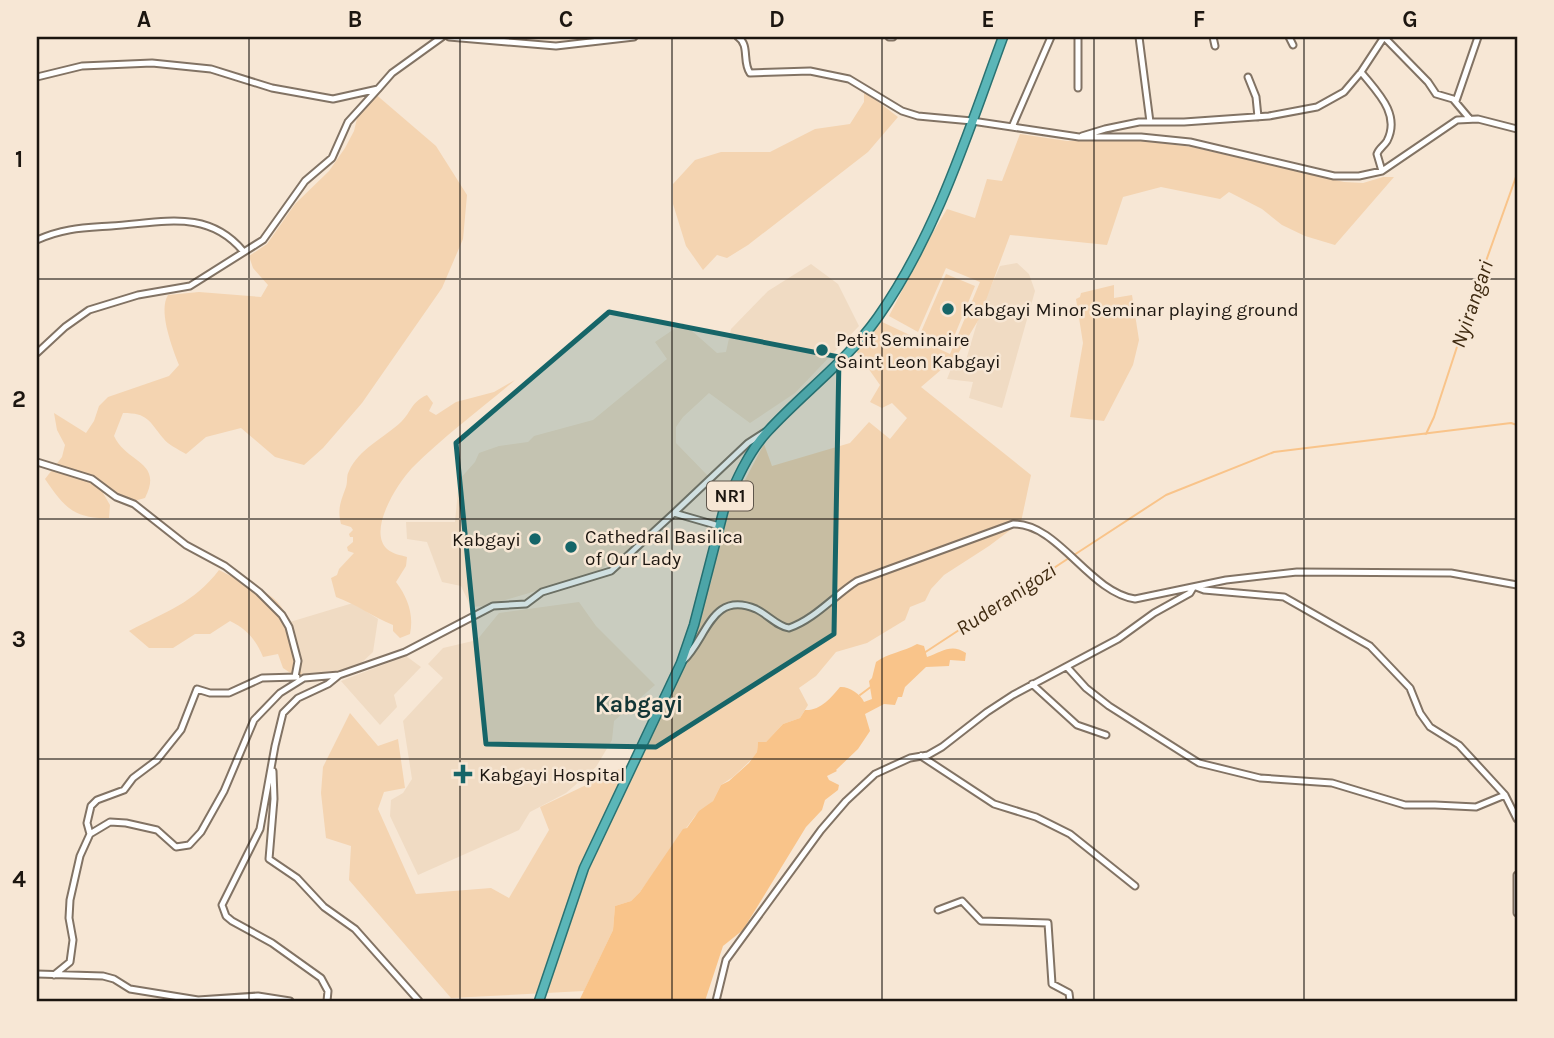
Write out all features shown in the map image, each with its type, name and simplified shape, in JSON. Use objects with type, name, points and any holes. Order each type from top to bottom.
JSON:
[{"type":"highway","name":"NR1","points":[[539,1001],[588,857],[681,663],[731,491],[754,449],[767,432],[837,365],[878,317],[916,255],[972,121],[1003,37]]},
{"type":"street","points":[[37,353],[65,327],[89,310],[138,295],[190,286],[264,240],[305,181],[332,158],[348,122],[392,73],[442,37]]},
{"type":"street","points":[[449,37],[556,46],[634,37]]},
{"type":"street","points":[[564,37],[568,45]]},
{"type":"street","points":[[738,37],[745,45],[745,63],[750,73],[791,70],[836,76],[857,83],[902,111],[918,116],[1079,137],[1141,137],[1190,142],[1334,176],[1359,176],[1382,171],[1451,123],[1469,118],[1517,128]]},
{"type":"street","points":[[1012,127],[1051,37]]},
{"type":"street","points":[[1078,37],[1078,88]]},
{"type":"street","points":[[1139,37],[1150,122]]},
{"type":"street","points":[[1213,37],[1214,46]]},
{"type":"street","points":[[1289,37],[1293,45]]},
{"type":"street","points":[[1079,137],[1120,125],[1285,115],[1324,104],[1344,92],[1384,37],[1428,82],[1436,94],[1451,97],[1469,118]]},
{"type":"street","points":[[1456,101],[1478,37]]},
{"type":"street","points":[[37,77],[82,66],[152,62],[211,69],[261,86],[320,98],[333,99],[377,89]]},
{"type":"street","points":[[1361,72],[1382,97],[1391,118],[1386,142],[1377,154],[1382,171]]},
{"type":"street","points":[[1248,77],[1256,97],[1258,117]]},
{"type":"street","points":[[37,240],[74,228],[169,220],[211,226],[233,240],[243,251]]},
{"type":"street","points":[[90,834],[87,822],[92,806],[97,800],[124,790],[133,778],[157,760],[184,723],[197,689],[210,693],[229,693],[262,678],[340,675],[405,652],[493,606],[526,604],[542,592],[611,571],[748,443],[767,432]]},
{"type":"street","points":[[37,462],[92,479],[116,497],[134,504],[186,545],[225,566],[259,592],[282,615],[289,627],[298,661],[295,677]]},
{"type":"street","points":[[674,513],[719,526]]},
{"type":"street","points":[[681,663],[710,622],[731,605],[752,608],[789,628],[816,612],[836,594],[857,581],[1013,524],[1043,533],[1108,587],[1129,598],[1239,578],[1297,572],[1451,573],[1517,584]]},
{"type":"street","points":[[716,1001],[726,960],[821,830],[846,801],[875,774],[942,747],[987,712],[1191,593],[1194,587]]},
{"type":"street","points":[[1194,587],[1284,597],[1370,646],[1410,688],[1420,713],[1430,727],[1459,745],[1505,795],[1517,818]]},
{"type":"street","points":[[1067,667],[1086,688],[1103,701],[1199,763],[1260,778],[1332,783],[1405,805],[1476,807],[1505,795]]},
{"type":"street","points":[[327,1001],[328,991],[321,978],[272,943],[232,921],[223,911],[223,899],[236,880],[260,829],[283,713],[298,698],[328,684],[340,675]]},
{"type":"street","points":[[54,975],[70,962],[73,940],[69,918],[70,900],[80,856],[90,834],[110,822],[126,823],[157,830],[176,847],[190,845],[201,832],[224,791],[254,720],[275,698],[304,678]]},
{"type":"street","points":[[1032,684],[1077,724],[1106,735]]},
{"type":"street","points":[[921,756],[994,804],[1028,814],[1070,834],[1135,886]]},
{"type":"street","points":[[272,765],[274,799],[269,859],[297,878],[324,907],[355,929],[419,1001]]},
{"type":"street","points":[[1517,874],[1517,913]]},
{"type":"street","points":[[938,910],[962,901],[981,921],[1048,923],[1052,984],[1069,993],[1070,1001]]},
{"type":"street","points":[[37,974],[103,976],[131,989],[198,1000],[249,996],[290,1001]]},
{"type":"highlighted area","points":[[609,312],[839,357],[834,634],[656,747],[486,744],[456,443]]},
{"type":"shaded area","points":[[864,91],[898,117],[868,152],[748,245],[727,258],[717,255],[703,270],[686,246],[673,204],[673,184],[695,160],[721,152],[770,152],[815,129],[850,124],[864,102]]},
{"type":"shaded area","points":[[373,92],[436,146],[467,195],[463,239],[442,288],[362,403],[323,448],[304,465],[275,457],[241,428],[206,437],[186,454],[168,443],[143,416],[123,413],[114,436],[127,452],[147,469],[150,486],[145,498],[134,501],[105,488],[103,493],[110,505],[109,518],[87,516],[64,504],[45,479],[62,457],[65,445],[57,430],[54,413],[86,433],[99,406],[108,397],[169,376],[179,365],[165,319],[165,302],[168,295],[199,292],[261,297],[268,285],[253,268],[249,256],[267,244],[295,204],[329,171],[354,131],[359,110]]},
{"type":"shaded area","points":[[1020,134],[1067,141],[1145,141],[1192,147],[1344,182],[1363,183],[1394,177],[1335,245],[1305,236],[1282,225],[1262,209],[1229,192],[1220,199],[1161,187],[1123,197],[1107,245],[1010,235],[979,319],[956,357],[921,387],[1031,475],[1021,522],[944,575],[931,589],[925,601],[910,607],[905,620],[867,643],[836,652],[816,676],[799,688],[808,705],[800,718],[783,724],[766,742],[758,742],[753,758],[721,785],[713,801],[695,816],[640,892],[631,901],[615,906],[613,930],[584,991],[451,998],[349,880],[351,846],[326,838],[321,793],[323,767],[350,713],[378,746],[398,739],[405,788],[384,792],[378,809],[416,894],[491,888],[509,898],[549,830],[540,807],[626,766],[683,666],[712,579],[716,535],[764,444],[772,466],[850,443],[869,422],[890,439],[907,418],[892,403],[882,408],[870,402],[880,385],[856,351],[880,321],[950,354],[980,282],[946,268],[918,332],[889,316],[947,209],[975,218],[987,179],[1002,181]]},
{"type":"shaded area","points":[[1017,263],[1029,274],[1035,291],[1002,408],[969,398],[973,382],[947,379],[954,361],[966,360],[982,306],[1000,266]]},
{"type":"shaded area","points":[[811,264],[838,284],[859,326],[795,393],[750,423],[709,393],[683,417],[676,427],[676,443],[709,477],[619,558],[593,574],[485,606],[471,607],[461,586],[442,582],[427,542],[407,539],[406,522],[455,522],[459,480],[475,462],[479,453],[499,446],[528,442],[534,436],[593,420],[667,359],[655,342],[683,323],[717,353],[726,352],[731,329],[768,291]]},
{"type":"shaded area","name":"Kabgayi Minor Seminar playing ground","points":[[946,274],[975,286],[951,344],[921,332]]},
{"type":"shaded area","points":[[1114,285],[1114,298],[1132,295],[1139,340],[1133,365],[1104,421],[1070,417],[1083,343],[1076,299],[1081,293]]},
{"type":"shaded area","points":[[515,380],[412,468],[399,484],[387,507],[380,530],[382,541],[389,551],[407,557],[406,566],[396,582],[409,607],[411,627],[410,634],[400,638],[393,631],[393,625],[336,597],[331,578],[337,575],[354,553],[348,551],[347,547],[353,542],[353,537],[349,534],[353,530],[341,524],[339,514],[348,473],[359,456],[401,422],[415,404],[427,395],[433,403],[429,411],[436,415],[456,402],[494,392]]},
{"type":"shaded area","points":[[219,570],[274,598],[287,617],[295,639],[302,674],[295,676],[283,668],[278,654],[263,657],[250,636],[230,621],[210,634],[195,634],[173,648],[149,648],[129,631],[189,599]]},
{"type":"shaded area","points":[[579,602],[596,626],[655,685],[614,721],[612,740],[596,767],[566,793],[530,812],[519,830],[418,875],[390,816],[391,800],[403,793],[412,779],[403,721],[443,678],[428,664],[443,648],[477,640],[499,613]]},
{"type":"shaded area","points":[[353,603],[378,619],[373,652],[355,669],[302,674],[290,622]]},
{"type":"shaded area","points":[[917,644],[924,646],[927,657],[946,649],[961,650],[966,653],[965,661],[950,660],[949,666],[926,667],[905,687],[902,697],[898,697],[895,705],[884,704],[865,714],[870,731],[858,749],[837,771],[827,776],[839,785],[838,790],[825,800],[822,810],[806,827],[743,930],[723,946],[705,1001],[579,1001],[613,930],[615,906],[631,901],[640,892],[683,829],[687,828],[699,811],[713,801],[721,785],[749,763],[757,752],[758,742],[766,742],[783,724],[800,718],[805,710],[820,706],[840,687],[854,691],[864,702],[872,699],[869,681],[876,662]]},
{"type":"shaded area","points":[[406,656],[421,667],[394,695],[397,707],[380,725],[341,681]]},
{"type":"waterway","name":"Nyirangari","points":[[1426,434],[1517,174]]},
{"type":"waterway","name":"Ruderanigozi","points":[[1074,555],[1166,495],[1274,452],[1511,423],[1517,425]]},
{"type":"waterway","name":"Ruderanigozi","points":[[924,653],[1069,558]]},
{"type":"waterway","name":"Ruderanigozi","points":[[860,695],[872,686]]},
{"type":"place","name":"Kabgayi Minor Seminar playing ground","points":[[948,309]]},
{"type":"place","name":"Petit Seminaire Saint Leon Kabgayi","points":[[822,350]]},
{"type":"place","name":"Kabgayi","points":[[535,539]]},
{"type":"place","name":"Cathedral Basilica of Our Lady","points":[[571,547]]},
{"type":"place","name":"Kabgayi Hospital","points":[[463,774]]},
{"type":"district","name":"Kabgayi","points":[[639,704]]}]
